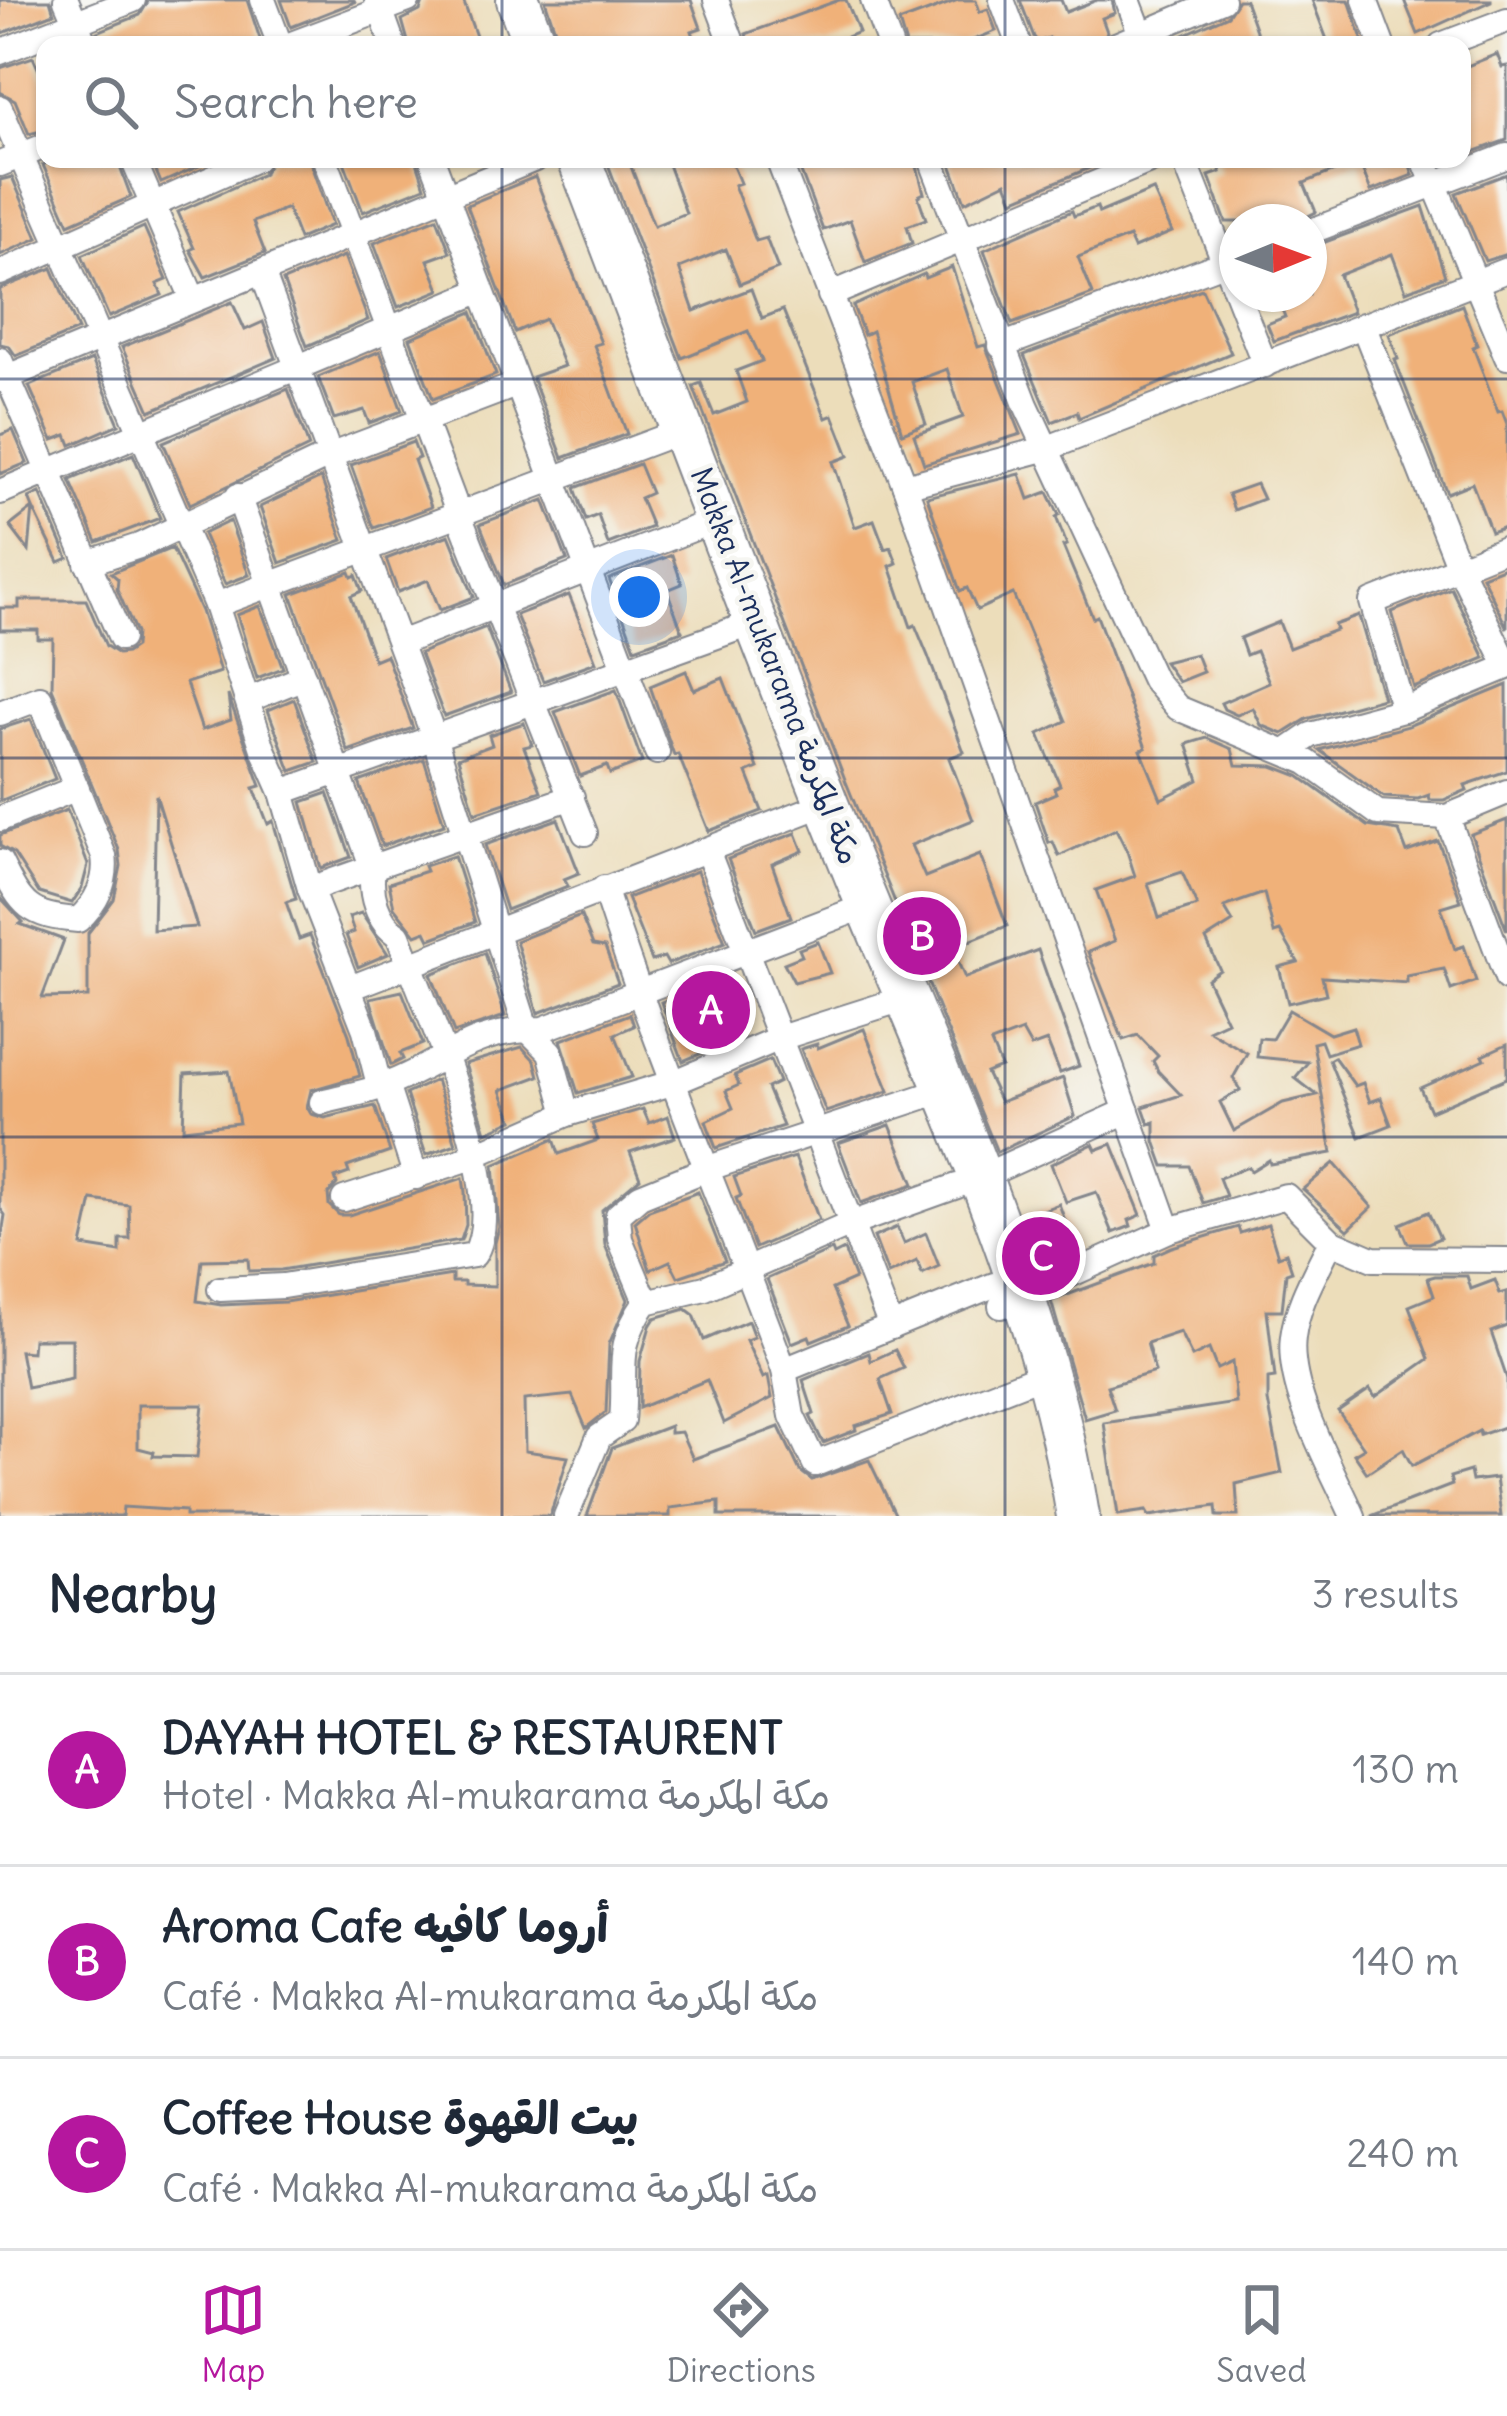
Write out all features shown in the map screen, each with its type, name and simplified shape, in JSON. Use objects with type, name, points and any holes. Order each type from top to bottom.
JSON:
[{"type":"highway","points":[[494,0],[507,36]]},
{"type":"highway","points":[[518,0],[532,36]]},
{"type":"highway","name":"Makka Al-mukarama مكة المكرمة","points":[[558,168],[739,628],[818,807],[850,912],[887,1004],[968,1182]]},
{"type":"highway","name":"Makka Al-mukarama مكة المكرمة","points":[[582,168],[818,807],[968,1182],[1006,1296],[1027,1381],[1050,1516]]},
{"type":"highway","name":"Makka Al-mukarama مكة المكرمة","points":[[1006,1296],[1052,1387],[1078,1516]]},
{"type":"street","points":[[40,36],[133,0]]},
{"type":"street","points":[[262,0],[276,36]]},
{"type":"street","points":[[309,36],[378,5],[408,0]]},
{"type":"street","points":[[716,0],[730,36]]},
{"type":"street","points":[[874,0],[887,36]]},
{"type":"street","points":[[1002,0],[1016,36]]},
{"type":"street","points":[[1128,0],[1142,36]]},
{"type":"street","points":[[1152,36],[1222,0]]},
{"type":"street","points":[[1365,0],[1379,36]]},
{"type":"street","points":[[378,5],[390,36]]},
{"type":"street","points":[[1465,36],[1507,20]]},
{"type":"street","points":[[0,52],[36,38]]},
{"type":"street","points":[[0,109],[216,605],[282,792],[310,889],[350,988],[376,1077],[386,1085],[416,1177]]},
{"type":"street","points":[[1327,225],[1507,156]]},
{"type":"street","points":[[137,168],[193,299]]},
{"type":"street","points":[[0,274],[236,168]]},
{"type":"street","points":[[329,168],[585,833]]},
{"type":"street","points":[[435,168],[657,752]]},
{"type":"street","points":[[121,638],[2,372],[101,337],[515,168]]},
{"type":"street","points":[[781,168],[905,485],[1169,1230]]},
{"type":"street","points":[[934,168],[1001,346],[1154,680],[1178,708],[1307,762],[1378,813],[1447,818],[1507,792]]},
{"type":"street","points":[[830,296],[1133,168]]},
{"type":"street","points":[[1188,168],[1219,235]]},
{"type":"street","points":[[1427,168],[1507,357]]},
{"type":"street","points":[[1001,346],[1219,265]]},
{"type":"street","points":[[905,485],[1048,448],[1507,270]]},
{"type":"street","points":[[262,272],[434,737],[526,1028],[550,1052],[567,1114]]},
{"type":"street","points":[[0,492],[480,291]]},
{"type":"street","points":[[1247,312],[1264,365]]},
{"type":"street","points":[[1286,752],[1311,735],[1403,710],[1507,666],[1458,565],[1363,325]]},
{"type":"street","points":[[87,563],[139,546],[329,456],[516,385]]},
{"type":"street","points":[[216,605],[665,437]]},
{"type":"street","points":[[220,1289],[283,1286],[474,1255],[485,1234],[478,1151],[398,935],[380,916],[371,883],[373,869],[340,771],[238,496]]},
{"type":"street","points":[[400,643],[700,526]]},
{"type":"street","points":[[1403,710],[1372,602],[1507,548]]},
{"type":"street","points":[[282,792],[739,628]]},
{"type":"street","points":[[248,700],[304,677]]},
{"type":"street","points":[[0,713],[40,698],[107,873],[94,906],[78,920],[39,916],[16,896],[0,862]]},
{"type":"street","points":[[0,818],[77,788]]},
{"type":"street","points":[[310,889],[572,796]]},
{"type":"street","points":[[350,988],[818,807]]},
{"type":"street","points":[[1447,818],[1497,927],[1507,978]]},
{"type":"street","points":[[707,850],[891,1327]]},
{"type":"street","points":[[604,888],[638,993],[784,1370],[792,1416],[815,1464],[1027,1381]]},
{"type":"street","points":[[322,1102],[386,1085],[470,1040],[543,1029],[850,912]]},
{"type":"street","points":[[344,1198],[416,1177],[567,1114],[675,1082],[779,1038],[887,1004]]},
{"type":"street","points":[[646,1302],[620,1239],[618,1215],[640,1196],[709,1168],[926,1096]]},
{"type":"street","points":[[566,1516],[599,1437],[622,1421],[622,1346],[646,1302],[705,1288],[851,1224],[968,1182],[1126,1111]]},
{"type":"street","points":[[784,1370],[891,1327],[1006,1296],[1169,1230],[1286,1196],[1331,1240],[1372,1259],[1507,1260]]},
{"type":"street","points":[[1331,1240],[1302,1303],[1293,1337],[1293,1363],[1306,1409],[1353,1516]]},
{"type":"building","points":[[0,0],[50,0],[54,13],[0,34]]},
{"type":"building","points":[[149,0],[247,0],[259,36],[99,36],[97,32],[140,15]]},
{"type":"building","points":[[281,0],[354,0],[355,2],[291,27]]},
{"type":"building","points":[[424,0],[463,0],[476,36],[406,36],[402,20],[420,11]]},
{"type":"building","points":[[545,0],[691,0],[701,28],[692,31],[694,36],[557,36]]},
{"type":"building","points":[[839,0],[846,0],[859,32],[849,36],[746,34]]},
{"type":"building","points":[[958,0],[976,0],[980,12],[988,9],[996,31],[984,36],[903,36],[899,22]]},
{"type":"building","points":[[1020,0],[1061,0],[1066,12],[1097,0],[1112,0],[1115,13],[1102,18],[1105,36],[1034,36]]},
{"type":"building","points":[[1238,0],[1245,0],[1258,36],[1181,36],[1228,15]]},
{"type":"building","points":[[1312,0],[1349,0],[1361,36],[1326,36]]},
{"type":"building","points":[[1404,0],[1491,0],[1491,1],[1418,34]]},
{"type":"building","points":[[1497,54],[1502,67],[1507,66],[1507,140],[1471,153],[1471,64]]},
{"type":"building","points":[[33,57],[36,132],[29,134],[15,100],[0,92],[0,68]]},
{"type":"building","points":[[44,168],[120,168],[131,197],[69,224]]},
{"type":"building","points":[[155,168],[195,168],[161,183]]},
{"type":"building","points":[[267,168],[312,168],[332,225],[299,239],[287,208],[253,222],[265,253],[205,277],[178,212],[263,174]]},
{"type":"building","points":[[346,168],[419,168],[425,187],[363,212]]},
{"type":"building","points":[[609,168],[631,168],[654,226],[686,213],[669,168],[734,168],[740,183],[734,185],[756,241],[766,238],[778,269],[740,284],[726,249],[679,268],[694,311],[751,289],[762,318],[783,310],[826,418],[833,415],[849,456],[833,462],[855,527],[874,520],[885,549],[891,547],[897,563],[890,566],[911,627],[915,625],[964,752],[949,758],[973,820],[911,845],[925,877],[980,855],[1007,926],[952,948],[965,978],[1038,950],[1079,1066],[1060,1073],[1047,1041],[1031,1047],[1022,1031],[991,1043],[1001,1067],[986,1073],[1000,1102],[1063,1078],[1075,1116],[997,1152],[846,782],[693,386],[701,383],[714,415],[747,402],[736,371],[762,361],[748,331],[682,358]]},
{"type":"building","points":[[799,168],[917,168],[924,193],[918,196],[926,219],[907,226],[912,243],[865,262],[850,220],[823,230]]},
{"type":"building","points":[[952,168],[1089,168],[1013,200],[1006,182],[965,202]]},
{"type":"building","points":[[1219,168],[1342,168],[1304,183],[1313,204],[1219,204],[1209,176],[1221,172]]},
{"type":"building","points":[[1362,168],[1411,168],[1413,175],[1371,191]]},
{"type":"building","points":[[1507,174],[1507,254],[1485,261],[1456,193]]},
{"type":"building","points":[[12,177],[38,238],[0,255],[0,180]]},
{"type":"building","points":[[535,177],[601,343],[594,345],[627,434],[563,458],[532,377],[564,366],[545,319],[515,332],[467,205]]},
{"type":"building","points":[[1153,190],[1172,232],[1134,248],[1129,237],[1078,257],[1093,294],[1012,324],[984,250],[1072,211],[1074,216],[1097,207],[1099,213]]},
{"type":"building","points":[[1423,206],[1445,276],[1406,291],[1392,254],[1339,275],[1353,312],[1274,341],[1267,324],[1285,317],[1283,312],[1327,312],[1327,241]]},
{"type":"building","points":[[437,218],[450,252],[428,260],[440,290],[398,307],[374,243]]},
{"type":"building","points":[[144,227],[167,280],[157,284],[162,295],[109,317],[82,255]]},
{"type":"building","points":[[344,256],[368,320],[307,346],[283,281]]},
{"type":"building","points":[[952,267],[978,347],[985,345],[1021,434],[924,464],[914,435],[963,417],[947,369],[912,382],[926,424],[902,433],[872,331],[864,335],[853,306],[924,274],[925,278]]},
{"type":"building","points":[[52,268],[78,330],[16,356],[9,346],[0,344],[0,289]]},
{"type":"building","points":[[1202,289],[1231,353],[1079,418],[1077,412],[1052,422],[1024,355]]},
{"type":"building","points":[[232,302],[245,330],[263,322],[276,358],[150,411],[122,347]]},
{"type":"building","points":[[1462,305],[1477,345],[1473,347],[1507,424],[1507,526],[1491,532],[1472,483],[1447,493],[1389,334]]},
{"type":"building","points":[[472,312],[496,375],[433,399],[410,338]]},
{"type":"building","points":[[380,351],[402,411],[369,423],[364,410],[334,419],[318,377]]},
{"type":"building","points":[[92,360],[119,424],[71,445],[67,435],[53,440],[29,386]]},
{"type":"building","points":[[288,389],[309,447],[190,504],[163,442]]},
{"type":"building","points":[[13,430],[27,463],[0,474],[0,435]]},
{"type":"building","points":[[413,442],[419,458],[414,460],[431,507],[374,528],[351,465]]},
{"type":"building","points":[[133,454],[160,518],[97,542],[70,480]]},
{"type":"building","points":[[639,464],[651,493],[640,498],[652,527],[608,544],[598,515],[586,520],[575,488]]},
{"type":"building","points":[[1020,474],[1029,499],[1048,492],[1059,515],[1067,545],[1063,546],[1093,618],[1097,616],[1161,799],[1199,780],[1187,744],[1207,738],[1232,749],[1236,765],[1273,766],[1299,776],[1368,826],[1399,831],[1407,852],[1438,841],[1461,901],[1441,907],[1455,949],[1464,946],[1476,981],[1451,990],[1444,969],[1407,976],[1407,983],[1322,977],[1326,994],[1288,1003],[1279,967],[1298,962],[1280,931],[1274,933],[1264,893],[1224,907],[1233,922],[1206,939],[1220,970],[1207,979],[1227,1021],[1208,1030],[1247,1053],[1233,1078],[1240,1090],[1220,1102],[1234,1131],[1283,1103],[1317,1095],[1295,1078],[1308,1062],[1257,1057],[1259,1038],[1272,1039],[1289,1010],[1330,1034],[1353,1027],[1358,1044],[1326,1054],[1321,1041],[1313,1043],[1332,1153],[1270,1164],[1269,1160],[1251,1171],[1248,1167],[1219,1178],[1226,1196],[1203,1203],[1189,1166],[1164,1166],[1155,1141],[1155,1122],[1149,1124],[1143,1107],[1181,1095],[1158,1071],[1153,1061],[1158,1056],[1138,1035],[1123,1040],[1088,952],[1115,941],[1096,890],[1135,876],[1127,851],[1116,829],[1059,856],[1053,842],[1049,843],[1035,802],[1056,793],[1054,788],[1060,785],[1039,734],[1066,721],[1013,594],[977,610],[967,588],[960,591],[927,497]],"holes":[[[1182,872],[1197,906],[1159,918],[1148,883]]]},
{"type":"building","points":[[321,478],[343,540],[280,563],[260,507]]},
{"type":"building","points":[[1256,484],[1263,499],[1234,510],[1228,494]]},
{"type":"building","points":[[40,493],[68,558],[59,562],[29,498]]},
{"type":"building","points":[[544,500],[567,560],[504,585],[480,524]]},
{"type":"building","points":[[33,508],[29,551],[10,526]]},
{"type":"building","points":[[230,521],[249,575],[225,584],[203,534]]},
{"type":"building","points":[[449,535],[474,597],[440,610],[428,580],[398,592],[386,559]]},
{"type":"building","points":[[172,548],[201,611],[220,672],[186,683],[202,730],[231,720],[228,695],[261,786],[254,788],[268,824],[273,821],[296,899],[286,902],[299,939],[310,935],[360,1076],[311,1090],[307,1107],[311,1114],[325,1118],[375,1106],[390,1152],[347,1167],[349,1173],[335,1178],[329,1205],[339,1215],[349,1215],[463,1178],[465,1192],[466,1225],[461,1240],[281,1270],[249,1271],[248,1259],[202,1260],[197,1301],[221,1305],[285,1302],[452,1275],[452,1282],[495,1286],[499,1227],[494,1165],[554,1139],[559,1154],[598,1140],[592,1124],[643,1109],[649,1123],[668,1116],[675,1137],[630,1152],[640,1178],[602,1210],[605,1245],[628,1300],[609,1344],[606,1412],[586,1428],[572,1395],[524,1400],[525,1451],[568,1457],[550,1516],[185,1516],[185,1511],[123,1507],[122,1516],[0,1516],[0,1247],[5,1215],[0,1208],[0,897],[23,922],[20,924],[64,940],[42,998],[88,997],[88,933],[114,899],[121,866],[119,850],[52,688],[53,639],[38,639],[38,630],[0,630],[0,608],[19,608],[19,600],[86,600],[106,646],[126,653],[135,647],[136,633],[117,589],[118,579],[111,573]],"holes":[[[156,795],[197,927],[153,930]],[[229,1071],[239,1123],[183,1129],[185,1074]],[[92,1200],[129,1205],[130,1239],[120,1239],[120,1252],[82,1246]],[[33,1339],[72,1339],[72,1379],[27,1388],[20,1351],[32,1352]],[[138,1405],[203,1405],[197,1457],[153,1456],[154,1452],[138,1448]]]},
{"type":"building","points":[[672,555],[682,584],[667,590],[682,631],[635,648],[609,579]]},
{"type":"building","points":[[1507,566],[1507,628],[1482,576]]},
{"type":"building","points":[[350,572],[362,591],[351,596],[374,660],[386,655],[413,728],[348,751],[291,594]]},
{"type":"building","points":[[1451,588],[1485,658],[1414,688],[1392,612]]},
{"type":"building","points":[[569,595],[596,662],[543,681],[516,615]]},
{"type":"building","points":[[260,606],[283,668],[257,678],[237,615]]},
{"type":"building","points":[[1359,616],[1383,698],[1307,719],[1283,734],[1261,725],[1253,708],[1237,715],[1224,709],[1221,703],[1269,682],[1256,651],[1246,655],[1240,638],[1279,622],[1289,648]]},
{"type":"building","points":[[486,627],[511,692],[444,716],[420,653]]},
{"type":"building","points":[[1196,654],[1203,672],[1178,682],[1164,662]]},
{"type":"building","points":[[686,671],[694,690],[723,678],[758,768],[747,773],[762,811],[709,831],[678,754],[674,755],[650,686]]},
{"type":"building","points":[[1507,685],[1507,771],[1465,785],[1467,790],[1444,800],[1430,800],[1429,795],[1384,797],[1319,750],[1408,726]]},
{"type":"building","points":[[616,690],[642,762],[610,774],[607,766],[580,776],[555,712]]},
{"type":"building","points":[[294,699],[317,762],[291,771],[268,710]]},
{"type":"building","points":[[31,719],[55,779],[0,801],[0,729]]},
{"type":"building","points":[[524,723],[532,745],[524,747],[541,791],[475,813],[458,758],[492,745],[489,735]]},
{"type":"building","points":[[424,759],[444,824],[382,846],[359,782]]},
{"type":"building","points":[[328,793],[351,857],[321,868],[302,802]]},
{"type":"building","points":[[67,810],[88,865],[72,903],[39,893],[14,854],[0,846],[0,835]]},
{"type":"building","points":[[558,819],[579,873],[564,879],[568,886],[506,910],[485,845]]},
{"type":"building","points":[[1507,820],[1507,931],[1471,834]]},
{"type":"building","points":[[796,833],[803,851],[772,864],[791,917],[756,930],[728,859]]},
{"type":"building","points":[[454,856],[475,922],[430,939],[426,931],[416,935],[394,907],[389,883]]},
{"type":"building","points":[[697,871],[725,942],[668,964],[664,957],[652,961],[627,898]]},
{"type":"building","points":[[361,913],[388,954],[358,967],[346,935],[354,932],[349,917]]},
{"type":"building","points":[[581,916],[593,945],[605,947],[618,983],[538,1013],[516,941]]},
{"type":"building","points":[[818,942],[830,973],[794,982],[784,963],[802,956],[799,949]]},
{"type":"building","points":[[485,953],[505,1016],[454,1033],[431,974]]},
{"type":"building","points":[[402,991],[423,1044],[400,1053],[403,1059],[391,1065],[370,998]]},
{"type":"building","points":[[679,995],[694,1040],[736,1025],[743,1036],[683,1061],[661,1002]]},
{"type":"building","points":[[630,1014],[634,1026],[615,1034],[632,1077],[578,1093],[561,1040]]},
{"type":"building","points":[[864,1029],[889,1091],[826,1112],[801,1049],[817,1044],[818,1048]]},
{"type":"building","points":[[1507,1044],[1507,1078],[1430,1111],[1420,1088]]},
{"type":"building","points":[[522,1047],[535,1061],[539,1076],[501,1090],[513,1120],[486,1132],[465,1064]]},
{"type":"building","points":[[1334,1057],[1355,1086],[1363,1083],[1370,1102],[1381,1098],[1391,1125],[1360,1137],[1329,1060]]},
{"type":"building","points":[[770,1060],[779,1082],[767,1088],[783,1126],[716,1148],[706,1121],[733,1108],[726,1091],[739,1085],[735,1075]]},
{"type":"building","points":[[436,1080],[456,1144],[426,1155],[406,1094]]},
{"type":"building","points":[[890,1125],[914,1184],[861,1203],[838,1143]]},
{"type":"building","points":[[1093,1144],[1096,1150],[1112,1144],[1141,1215],[1129,1220],[1131,1226],[1113,1233],[1096,1192],[1066,1202],[1051,1164]]},
{"type":"building","points":[[795,1157],[819,1220],[755,1248],[736,1198],[741,1196],[734,1177]]},
{"type":"building","points":[[1334,1163],[1372,1207],[1348,1230],[1303,1189]]},
{"type":"building","points":[[698,1192],[725,1261],[678,1277],[670,1261],[650,1270],[635,1222],[649,1210]]},
{"type":"building","points":[[1059,1204],[1075,1248],[1039,1262],[1023,1218]]},
{"type":"building","points":[[1428,1212],[1440,1238],[1408,1243],[1400,1224]]},
{"type":"building","points":[[1268,1224],[1278,1256],[1286,1253],[1292,1271],[1286,1273],[1282,1310],[1267,1310],[1275,1378],[1268,1379],[1268,1401],[1282,1473],[1236,1484],[1238,1516],[1217,1516],[1216,1506],[1149,1516],[1146,1511],[1118,1515],[1104,1423],[1236,1403],[1232,1362],[1217,1369],[1209,1349],[1192,1357],[1180,1332],[1147,1343],[1155,1372],[1107,1386],[1115,1410],[1085,1419],[1051,1301],[1154,1263],[1154,1255],[1172,1247],[1238,1227],[1240,1233]]},
{"type":"building","points":[[897,1227],[904,1243],[926,1233],[939,1266],[922,1274],[917,1261],[888,1274],[874,1237]]},
{"type":"building","points":[[832,1250],[834,1255],[844,1250],[855,1279],[832,1289],[848,1326],[811,1341],[809,1336],[792,1343],[767,1279]]},
{"type":"building","points":[[1467,1276],[1471,1289],[1495,1280],[1500,1294],[1507,1292],[1507,1326],[1491,1332],[1507,1379],[1507,1426],[1480,1435],[1479,1431],[1412,1466],[1403,1449],[1367,1473],[1354,1454],[1364,1448],[1338,1411],[1370,1389],[1375,1397],[1429,1359],[1409,1306],[1434,1296],[1428,1278]]},
{"type":"building","points":[[686,1309],[694,1315],[704,1340],[748,1321],[754,1337],[746,1340],[763,1378],[768,1376],[772,1398],[724,1423],[707,1380],[639,1408],[640,1361],[650,1326],[655,1318]]},
{"type":"building","points":[[895,1350],[904,1368],[880,1379],[892,1414],[823,1443],[810,1416],[814,1414],[803,1380],[869,1353],[871,1361]]},
{"type":"building","points":[[670,1426],[670,1433],[681,1432],[693,1459],[779,1427],[800,1471],[812,1480],[869,1460],[896,1516],[719,1516],[719,1502],[670,1508],[670,1516],[587,1516],[612,1448]]},
{"type":"building","points":[[1470,1471],[1472,1481],[1496,1478],[1501,1516],[1371,1516],[1452,1485],[1450,1477]]},
{"type":"place","name":"Aroma Cafe أروما كافيه","points":[[922,936]]},
{"type":"place","name":"DAYAH HOTEL & RESTAURENT","points":[[711,1010]]},
{"type":"place","name":"Coffee House بيت القهوة","points":[[1041,1256]]}]
